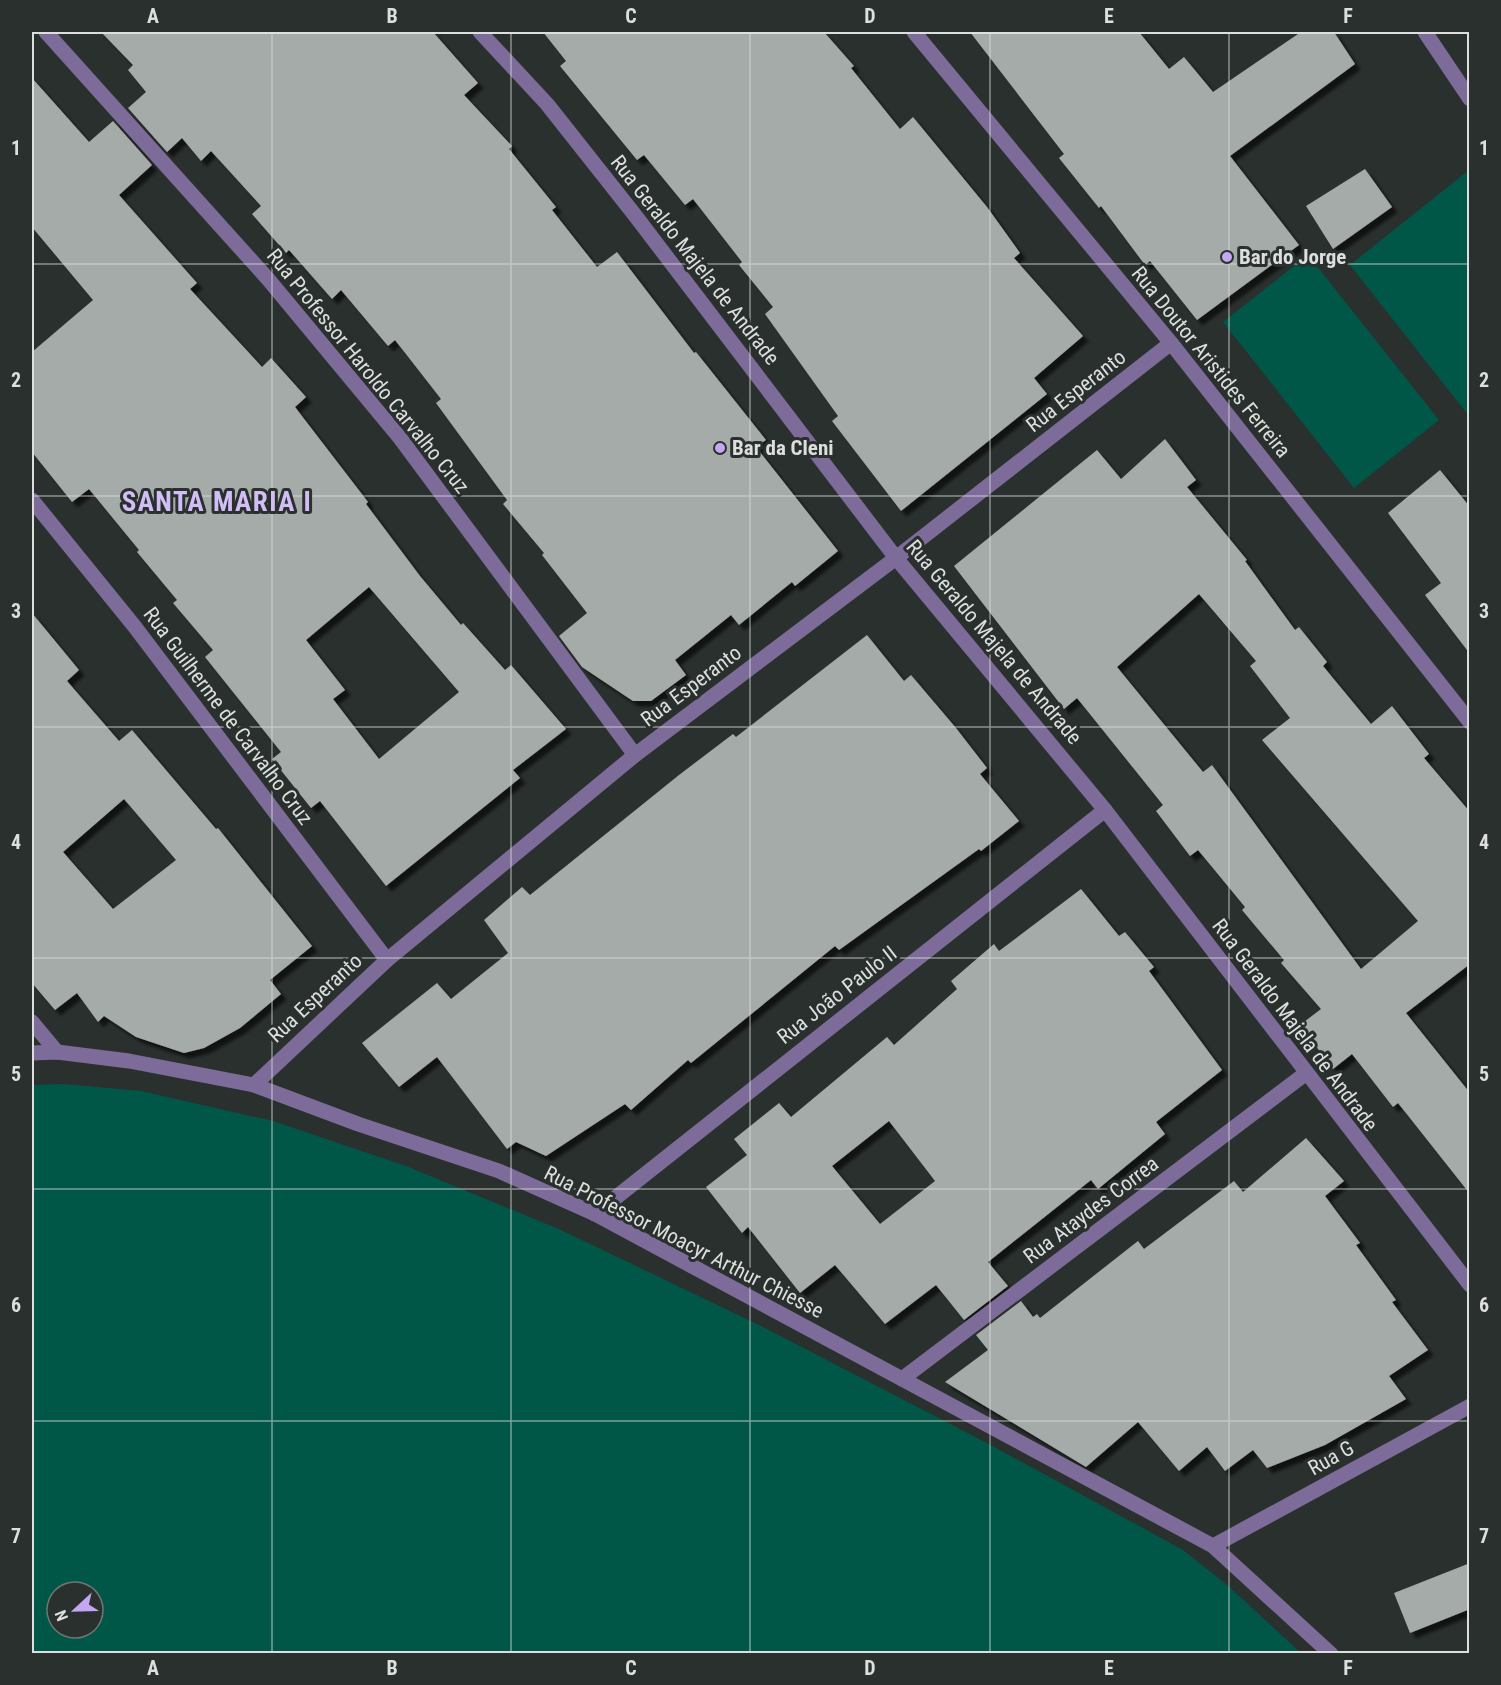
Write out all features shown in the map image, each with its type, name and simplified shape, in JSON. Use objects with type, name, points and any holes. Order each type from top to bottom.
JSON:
[{"type":"street","name":"Rua Professor Haroldo Carvalho Cruz","points":[[46,32],[268,279],[400,438],[635,754]]},
{"type":"street","name":"Rua Geraldo Majela de Andrade","points":[[480,32],[547,104],[897,558],[1105,810],[1305,1074],[1470,1285]]},
{"type":"street","name":"Rua Doutor Aristides Ferreira","points":[[914,32],[1171,343],[1470,722]]},
{"type":"street","points":[[1425,32],[1470,99]]},
{"type":"street","name":"Rua Esperanto","points":[[254,1085],[387,960],[635,754],[897,558],[1171,343]]},
{"type":"street","name":"Rua Guilherme de Carvalho Cruz","points":[[32,500],[135,627],[387,960]]},
{"type":"street","name":"Rua João Paulo II","points":[[595,1214],[1105,810]]},
{"type":"street","points":[[32,1022],[57,1052]]},
{"type":"street","name":"Rua Professor Moacyr Arthur Chiesse","points":[[32,1053],[57,1052],[129,1061],[254,1085],[358,1124],[499,1171],[595,1214],[1213,1546],[1331,1653]]},
{"type":"street","name":"Rua Ataydes Correa","points":[[903,1379],[1305,1074]]},
{"type":"street","name":"Rua G","points":[[1213,1546],[1470,1406]]},
{"type":"green space","points":[[1469,170],[1469,416],[1350,265]]},
{"type":"green space","points":[[1308,255],[1439,420],[1354,488],[1223,322]]},
{"type":"green space","points":[[64,1084],[141,1091],[273,1121],[406,1166],[561,1230],[759,1325],[987,1443],[1183,1550],[1226,1584],[1301,1653],[32,1653],[32,1085]]},
{"type":"building","points":[[101,32],[433,32],[478,83],[464,95],[512,146],[509,149],[556,207],[552,210],[597,267],[617,252],[694,353],[696,352],[766,440],[756,447],[838,551],[795,586],[792,582],[739,625],[731,615],[675,660],[686,675],[651,701],[633,701],[582,667],[559,636],[587,613],[542,555],[544,553],[503,504],[507,500],[436,403],[441,399],[395,340],[388,346],[341,290],[332,299],[289,250],[286,253],[252,214],[261,206],[211,151],[201,161],[182,138],[167,152],[128,108],[146,92],[128,70],[133,65]]},
{"type":"building","points":[[543,32],[824,32],[854,66],[851,68],[900,129],[913,117],[987,207],[1020,253],[1014,258],[1083,336],[1034,378],[1047,394],[901,511],[832,421],[838,416],[765,314],[773,307],[739,265],[742,262],[693,199],[685,205],[644,155],[637,160],[560,66],[566,61]]},
{"type":"building","points":[[970,32],[1139,32],[1169,69],[1184,57],[1213,92],[1301,32],[1334,32],[1355,64],[1230,156],[1299,245],[1197,320],[1150,261],[1145,265],[1101,206],[1099,208],[1059,158],[1064,154]]},
{"type":"building","points":[[32,78],[89,142],[113,121],[152,165],[119,195],[197,283],[190,289],[262,367],[271,358],[306,397],[295,407],[368,502],[366,504],[420,576],[461,625],[463,623],[505,670],[511,665],[566,729],[513,770],[520,778],[386,886],[320,801],[311,808],[272,759],[281,752],[205,657],[213,650],[173,603],[177,600],[137,552],[139,550],[89,489],[72,502],[32,452],[32,352],[93,300],[32,227]],"holes":[[[369,587],[459,692],[379,759],[333,699],[345,690],[306,640]]]},
{"type":"building","points":[[1365,169],[1392,207],[1333,249],[1306,206]]},
{"type":"building","points":[[1165,439],[1196,480],[1187,487],[1247,560],[1245,561],[1295,630],[1299,627],[1327,662],[1323,666],[1371,724],[1392,706],[1429,754],[1424,758],[1470,812],[1470,964],[1406,1013],[1470,1093],[1470,1194],[1398,1103],[1393,1107],[1352,1054],[1333,1069],[1300,1025],[1321,1009],[1281,963],[1284,960],[1242,910],[1245,907],[1198,850],[1190,856],[1156,811],[1163,805],[1077,698],[1064,709],[954,566],[1097,450],[1121,479]],"holes":[[[1199,594],[1256,661],[1250,666],[1290,718],[1262,740],[1418,921],[1361,969],[1212,765],[1203,772],[1117,667]]]},
{"type":"building","points":[[1440,470],[1470,507],[1470,654],[1425,595],[1441,583],[1388,513]]},
{"type":"building","points":[[32,613],[79,670],[67,681],[119,741],[132,730],[216,829],[218,828],[312,946],[270,980],[281,994],[240,1028],[204,1048],[184,1053],[136,1037],[104,1016],[98,1022],[77,993],[55,1010],[32,983]],"holes":[[[124,799],[176,860],[113,909],[63,852]]]},
{"type":"building","points":[[867,635],[904,681],[911,675],[956,728],[987,768],[980,774],[1019,821],[981,851],[979,849],[839,950],[835,946],[691,1063],[688,1060],[631,1110],[625,1104],[546,1156],[516,1142],[507,1149],[437,1057],[399,1087],[362,1043],[437,983],[451,999],[508,953],[484,920],[522,887],[530,895],[679,775],[733,734],[736,737]]},
{"type":"building","points":[[1081,889],[1119,936],[1125,932],[1154,967],[1149,971],[1222,1070],[1156,1122],[1165,1134],[1098,1189],[1091,1180],[988,1262],[1008,1286],[964,1320],[936,1285],[885,1324],[835,1265],[800,1293],[748,1227],[742,1233],[706,1187],[747,1155],[734,1139],[779,1103],[791,1117],[887,1037],[894,1045],[957,989],[951,981],[994,944],[999,951]],"holes":[[[889,1121],[935,1181],[880,1224],[832,1166]]]},
{"type":"building","points":[[1306,1138],[1344,1181],[1325,1196],[1360,1243],[1356,1245],[1396,1300],[1392,1302],[1428,1350],[1389,1376],[1406,1399],[1325,1445],[1267,1468],[1253,1450],[1225,1471],[1207,1447],[1179,1471],[1138,1422],[1086,1467],[945,1382],[988,1350],[976,1335],[1021,1301],[1033,1317],[1037,1314],[1040,1318],[1138,1241],[1144,1249],[1234,1181],[1243,1192]]},
{"type":"building","points":[[1470,1563],[1470,1609],[1410,1633],[1394,1593]]},
{"type":"place","name":"Bar do Jorge","points":[[1227,257]]},
{"type":"place","name":"Bar da Cleni","points":[[720,448]]},
{"type":"district","name":"SANTA MARIA I","points":[[217,502]]}]
